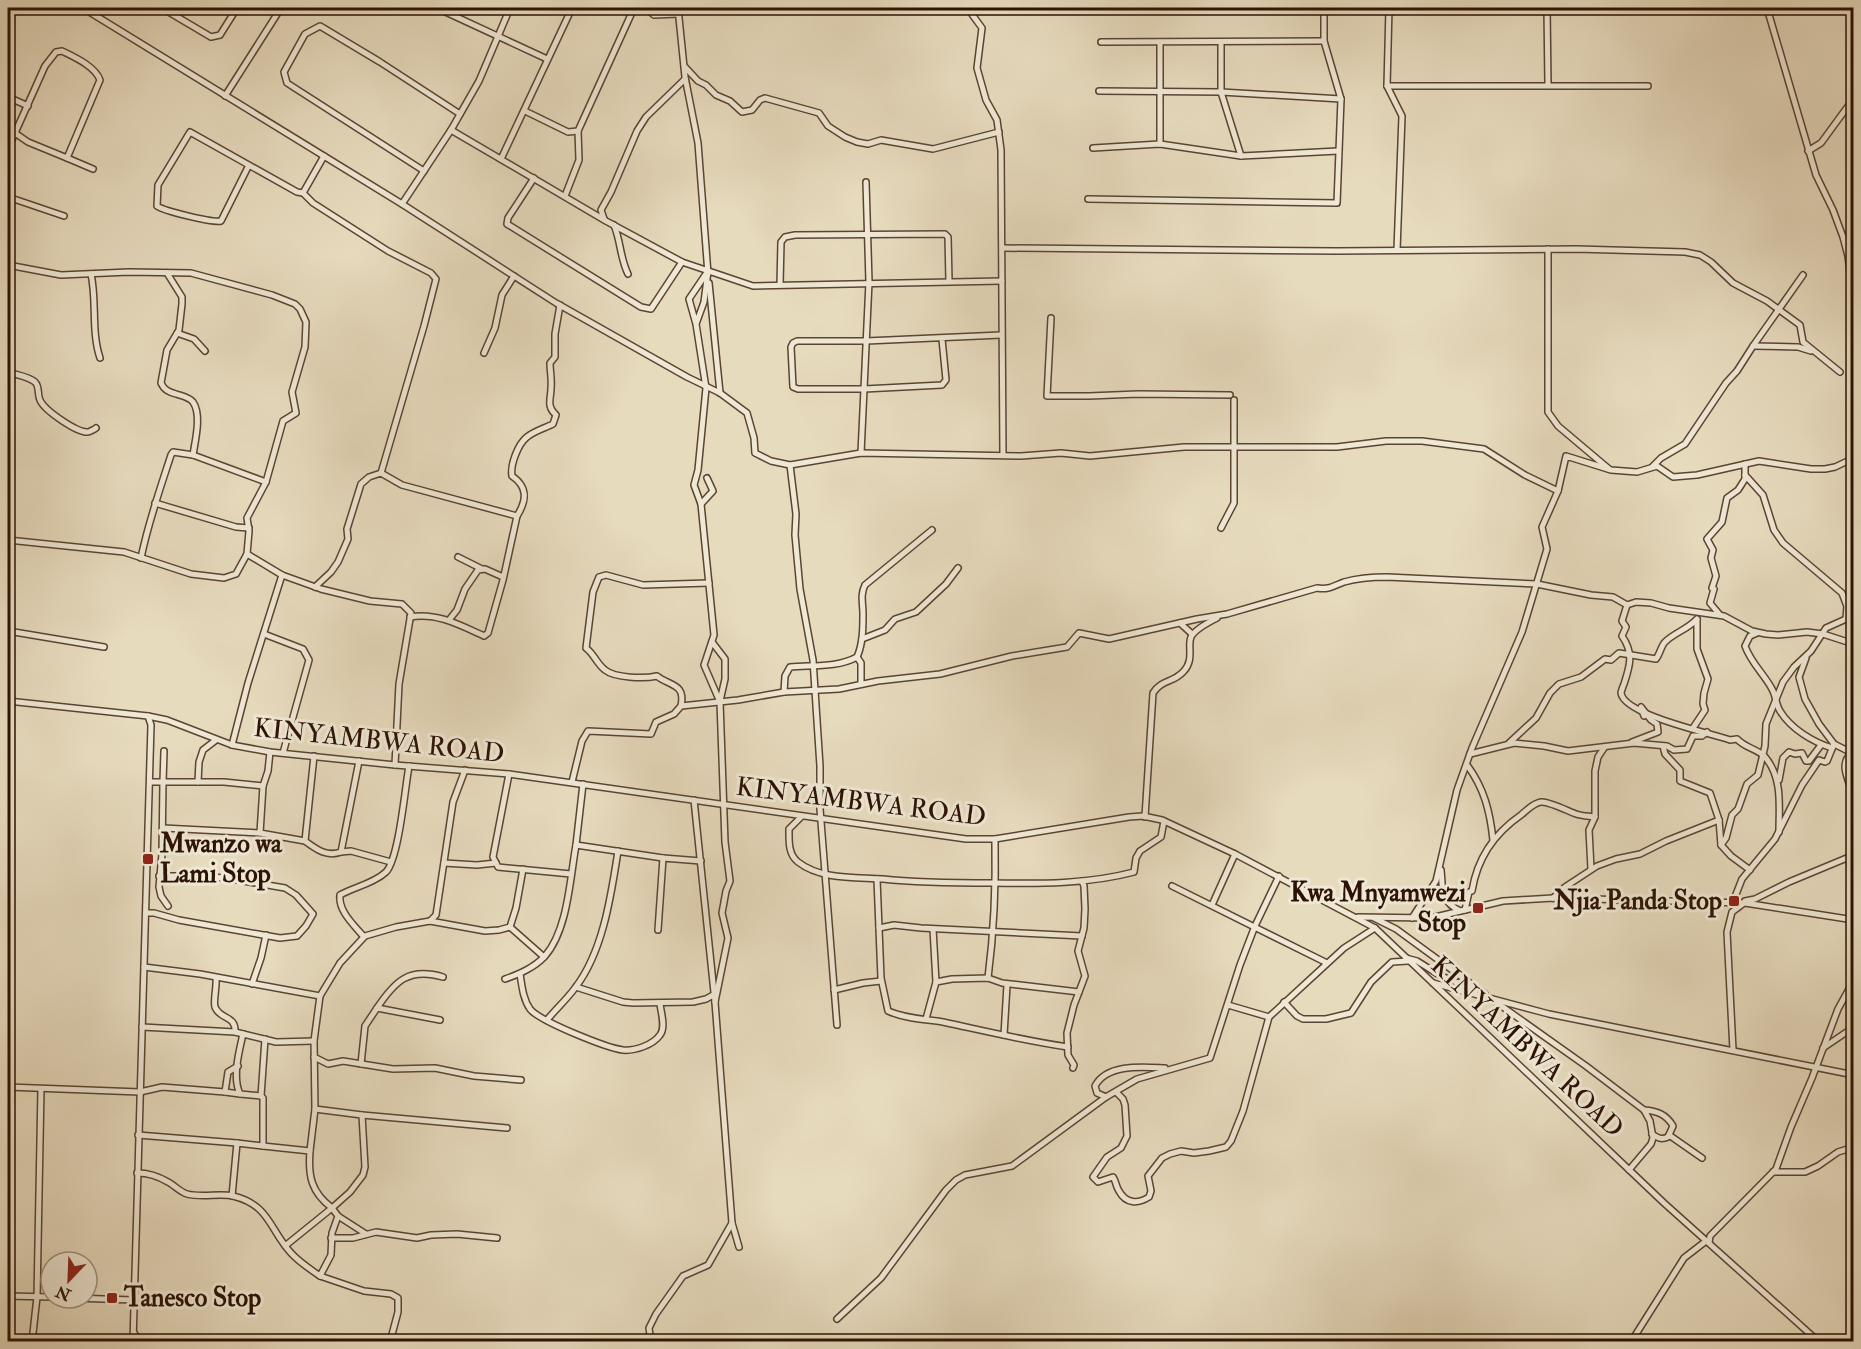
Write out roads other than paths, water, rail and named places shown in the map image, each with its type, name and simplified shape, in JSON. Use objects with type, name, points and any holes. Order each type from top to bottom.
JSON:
[{"type":"street","points":[[83,8],[402,204],[561,305],[706,388],[720,393],[747,413],[754,438],[755,453],[771,461],[790,465],[861,453],[1003,455],[1061,453],[1090,456],[1176,448],[1336,447],[1386,441],[1408,441],[1484,449],[1525,475],[1558,491]]},
{"type":"street","points":[[162,8],[216,38],[237,8]]},
{"type":"street","points":[[225,96],[281,8]]},
{"type":"street","points":[[437,8],[547,59]]},
{"type":"street","points":[[402,204],[451,130],[479,81],[510,8]]},
{"type":"street","points":[[501,159],[572,8]]},
{"type":"street","points":[[565,196],[579,160],[578,131],[634,8]]},
{"type":"street","points":[[646,8],[654,15],[678,11],[685,79],[698,143],[720,393]]},
{"type":"street","points":[[970,8],[982,28],[977,68],[986,100],[997,120],[1001,150],[1003,455]]},
{"type":"street","points":[[1088,199],[1338,203],[1341,99],[1324,41],[1324,8]]},
{"type":"street","points":[[1389,8],[1387,86],[1402,116],[1397,250]]},
{"type":"street","points":[[1547,8],[1548,85]]},
{"type":"street","points":[[1767,8],[1808,151],[1843,237],[1848,256],[1854,306]]},
{"type":"street","points":[[1847,8],[1854,20]]},
{"type":"street","points":[[424,171],[287,83],[284,72],[306,34],[320,26],[460,114]]},
{"type":"street","points":[[1101,42],[1324,41]]},
{"type":"street","points":[[1160,42],[1160,144]]},
{"type":"street","points":[[1221,42],[1221,92],[1242,156]]},
{"type":"street","points":[[8,149],[45,66],[56,52],[62,51],[98,74],[100,80],[68,159]]},
{"type":"street","points":[[684,65],[698,81],[716,95],[730,101],[742,112],[752,110],[765,98],[819,113],[828,126],[857,142],[868,144],[881,140],[933,149],[999,132]]},
{"type":"street","points":[[606,221],[600,210],[611,192],[637,131],[649,112],[685,79]]},
{"type":"street","points":[[1387,86],[1648,86]]},
{"type":"street","points":[[1099,91],[1221,92],[1341,99]]},
{"type":"street","points":[[8,97],[28,106]]},
{"type":"street","points":[[1808,151],[1821,143],[1854,98]]},
{"type":"street","points":[[525,111],[568,132],[578,131]]},
{"type":"street","points":[[451,130],[606,221],[682,262],[753,286],[1002,281]]},
{"type":"street","points":[[249,165],[221,221],[214,223],[164,210],[158,206],[158,185],[190,132],[249,165],[297,192],[303,193],[313,203],[388,250],[431,273],[436,279],[381,473]]},
{"type":"street","points":[[15,133],[52,154],[93,169]]},
{"type":"street","points":[[1093,148],[1160,144],[1242,156],[1338,151]]},
{"type":"street","points":[[303,193],[324,156]]},
{"type":"street","points":[[534,178],[508,218],[507,224],[640,308],[651,309],[682,262]]},
{"type":"street","points":[[861,453],[869,282],[866,182]]},
{"type":"street","points":[[8,197],[64,216]]},
{"type":"street","points":[[614,225],[622,248],[622,261],[628,274]]},
{"type":"street","points":[[780,285],[780,249],[785,237],[867,235],[945,234],[948,237],[949,281]]},
{"type":"street","points":[[1003,248],[1548,249],[1684,252],[1700,255],[1733,283],[1767,302],[1800,325],[1803,342],[1840,372]]},
{"type":"street","points":[[1548,249],[1548,412],[1558,426],[1611,470]]},
{"type":"street","points":[[8,265],[61,275],[177,272],[203,275],[295,304],[304,315],[306,322],[304,347],[292,392],[296,413],[283,421],[266,482],[247,518],[249,528],[247,554],[236,574],[224,579],[191,574],[124,552],[8,540]]},
{"type":"street","points":[[708,271],[688,299],[696,324],[706,388],[698,470],[694,485],[701,504],[714,635],[704,665],[720,702]]},
{"type":"street","points":[[696,324],[704,302],[708,271]]},
{"type":"street","points":[[167,273],[182,297],[177,333],[167,350],[161,383],[170,393],[192,401],[195,406],[197,420],[193,455]]},
{"type":"street","points":[[91,274],[95,291],[96,346],[100,358]]},
{"type":"street","points":[[1412,918],[1431,890],[1440,866],[1454,803],[1470,754],[1516,646],[1537,584],[1547,549],[1542,527],[1558,491],[1566,456],[1611,470],[1637,472],[1653,466],[1661,458],[1684,444],[1803,275]]},
{"type":"street","points":[[484,353],[495,328],[502,295],[514,276]]},
{"type":"street","points":[[410,617],[421,615],[449,620],[484,636],[488,633],[518,516],[523,506],[524,486],[512,476],[510,468],[512,461],[527,438],[553,424],[556,415],[551,411],[548,402],[551,387],[550,363],[555,357],[555,334],[561,305]]},
{"type":"street","points":[[1051,318],[1047,396],[1138,394],[1232,398],[1234,503],[1221,528]]},
{"type":"street","points":[[177,333],[194,339],[205,351]]},
{"type":"street","points":[[942,339],[946,380],[942,385],[864,389],[798,389],[794,387],[791,347],[793,343],[803,340],[866,341],[1001,335]]},
{"type":"street","points":[[1753,346],[1798,347],[1818,355]]},
{"type":"street","points":[[8,372],[33,380],[38,385],[40,400],[46,408],[64,422],[88,432],[96,428]]},
{"type":"street","points":[[141,558],[171,454],[177,451],[193,455],[266,482]]},
{"type":"street","points":[[1653,466],[1673,477],[1697,475],[1766,461],[1818,469],[1835,467],[1854,458]]},
{"type":"street","points":[[1720,616],[1710,603],[1714,590],[1712,584],[1716,576],[1711,558],[1713,550],[1707,539],[1722,522],[1725,502],[1742,484],[1745,464]]},
{"type":"street","points":[[790,465],[796,514],[795,536],[800,589],[813,665],[827,921],[837,1025]]},
{"type":"street","points":[[315,587],[338,562],[348,539],[346,529],[361,484],[369,477],[381,473],[402,485],[518,516]]},
{"type":"street","points":[[1745,475],[1763,495],[1774,530],[1783,543],[1842,592],[1847,606],[1846,619]]},
{"type":"street","points":[[701,504],[713,491],[707,478]]},
{"type":"street","points":[[155,503],[236,527],[249,528]]},
{"type":"street","points":[[784,692],[785,676],[790,667],[849,661],[857,657],[862,639],[861,593],[865,585],[932,530]]},
{"type":"street","points":[[247,554],[282,575],[315,587],[370,602],[402,604],[411,613],[399,684],[395,765]]},
{"type":"street","points":[[458,557],[503,577]]},
{"type":"street","points":[[862,639],[885,630],[895,620],[916,612],[958,568]]},
{"type":"street","points":[[449,620],[457,610],[465,589],[478,570],[482,569]]},
{"type":"street","points":[[232,745],[248,683],[282,575]]},
{"type":"street","points":[[572,782],[582,741],[588,731],[651,734],[656,722],[674,714],[681,706],[681,693],[670,682],[663,681],[657,676],[643,679],[607,672],[594,654],[586,648],[593,592],[599,577],[606,575],[643,585],[709,584]]},
{"type":"street","points":[[681,706],[784,692],[839,689],[940,674],[1012,656],[1067,647],[1079,633],[1109,639],[1223,615],[1317,588],[1329,590],[1343,583],[1367,578],[1537,584],[1612,597],[1627,605],[1636,602],[1651,603],[1720,616],[1759,633]]},
{"type":"street","points":[[1627,605],[1622,621],[1626,627],[1622,636],[1631,654],[1621,694],[1630,707],[1645,714],[1730,740],[1737,739],[1744,746],[1764,755],[1778,786]]},
{"type":"street","points":[[1693,728],[1704,710],[1704,693],[1708,680],[1697,650],[1697,612]]},
{"type":"street","points":[[1145,817],[1153,693],[1158,685],[1183,672],[1191,651],[1192,634],[1223,615]]},
{"type":"street","points":[[1721,845],[1726,838],[1732,815],[1738,809],[1743,790],[1758,775],[1764,755],[1766,724],[1775,699],[1788,675],[1806,656],[1826,628],[1854,618]]},
{"type":"street","points":[[1508,744],[1536,718],[1550,693],[1559,684],[1581,677],[1597,663],[1605,659],[1611,660],[1619,653],[1656,658],[1665,642],[1688,628],[1697,619]]},
{"type":"street","points":[[1180,623],[1192,634]]},
{"type":"street","points":[[8,631],[104,647]]},
{"type":"street","points":[[1854,644],[1822,634],[1805,632],[1775,636],[1753,633],[1745,646],[1751,661],[1772,688],[1779,710],[1788,722],[1821,745],[1833,746],[1852,753],[1845,763],[1845,769],[1852,793],[1854,819]]},
{"type":"street","points":[[264,633],[303,649],[309,660],[283,753]]},
{"type":"street","points":[[712,642],[725,659],[725,680],[720,702],[730,881],[722,913],[728,939],[716,1002]]},
{"type":"street","points":[[1806,656],[1799,677],[1802,690],[1833,746]]},
{"type":"street","points":[[857,657],[861,663],[861,684]]},
{"type":"street","name":"KINYAMBWA ROAD","points":[[8,700],[148,716],[167,720],[232,745],[270,752],[509,774],[966,839],[995,839],[1129,817],[1145,817],[1164,821],[1279,876],[1375,928],[1629,1170],[1819,1341]]},
{"type":"street","points":[[1470,754],[1508,744],[1544,746],[1563,751],[1627,744],[1658,732],[1658,724],[1651,720],[1641,707],[1644,717],[1645,714]]},
{"type":"street","points":[[132,1341],[152,725],[148,716]]},
{"type":"street","points":[[1627,744],[1663,746],[1674,750],[1687,749],[1693,736],[1702,736],[1707,732]]},
{"type":"street","points":[[198,782],[199,762],[203,750],[216,740]]},
{"type":"street","points":[[1779,832],[1778,786],[1783,758],[1789,752],[1802,753],[1806,761],[1809,760],[1821,745]]},
{"type":"street","points":[[1663,746],[1665,754],[1680,770],[1680,781],[1710,793],[1719,820],[1721,845],[1731,856],[1750,870]]},
{"type":"street","points":[[1739,903],[1737,889],[1779,832],[1805,778],[1819,760],[1825,762],[1827,760],[1833,746]]},
{"type":"street","points":[[1591,869],[1589,830],[1594,817],[1594,771],[1598,757],[1604,748]]},
{"type":"street","points":[[164,751],[163,828],[159,876],[161,896],[168,906]]},
{"type":"street","points":[[260,833],[263,786],[268,771],[270,752]]},
{"type":"street","points":[[305,842],[314,756]]},
{"type":"street","points":[[341,852],[359,761]]},
{"type":"street","points":[[1467,765],[1487,802],[1493,840]]},
{"type":"street","points":[[364,937],[345,914],[339,902],[340,895],[352,888],[371,882],[387,871],[391,862],[409,766]]},
{"type":"street","points":[[430,921],[436,915],[453,802],[465,770]]},
{"type":"street","points":[[509,774],[493,857],[498,867],[571,874]]},
{"type":"street","points":[[150,782],[224,782],[263,786]]},
{"type":"street","points":[[505,979],[520,974],[544,957],[558,936],[576,845],[583,784]]},
{"type":"street","points":[[694,800],[716,1002],[732,1223],[739,1248]]},
{"type":"street","points":[[1463,910],[1477,869],[1493,840],[1517,818],[1540,802],[1594,817]]},
{"type":"street","points":[[801,817],[789,829],[790,850],[793,858],[807,868],[825,873],[898,882],[1028,885],[1082,881],[1134,872],[1136,858],[1140,851],[1161,837],[1164,821]]},
{"type":"street","points":[[1553,898],[1591,869],[1606,862],[1640,854],[1719,820]]},
{"type":"street","points":[[163,828],[260,833],[305,842],[319,851],[333,855],[351,851],[391,862]]},
{"type":"street","points":[[988,978],[994,933],[995,839]]},
{"type":"street","points":[[576,845],[663,858],[701,861]]},
{"type":"street","points":[[547,1020],[576,987],[599,944],[618,851]]},
{"type":"street","points":[[1212,905],[1235,854]]},
{"type":"street","points":[[1733,1050],[1727,932],[1732,912],[1739,903],[1755,899],[1854,855]]},
{"type":"street","points":[[658,930],[663,858]]},
{"type":"street","points":[[444,863],[477,865],[496,863]]},
{"type":"street","points":[[1440,866],[1444,897],[1447,903],[1463,910]]},
{"type":"street","points":[[510,927],[523,869]]},
{"type":"street","points":[[146,913],[280,938],[297,936],[313,914],[296,895],[285,888],[226,878],[159,876]]},
{"type":"street","points":[[837,1319],[881,1278],[946,1190],[956,1180],[978,1172],[1012,1166],[1106,1097],[1137,1079],[1210,1058],[1239,966],[1279,876]]},
{"type":"street","points":[[878,879],[881,981],[888,1011],[901,1017],[926,1019],[1068,1047]]},
{"type":"street","points":[[1073,1068],[1074,1065],[1068,1055],[1067,1033],[1085,976],[1078,951],[1085,909],[1082,881]]},
{"type":"street","points":[[1172,886],[1327,963]]},
{"type":"street","points":[[1357,917],[1431,918],[1503,901],[1553,898],[1739,903],[1854,920]]},
{"type":"street","points":[[1373,918],[1396,929],[1448,965],[1488,997],[1587,1066],[1644,1110],[1650,1121],[1653,1138],[1651,1144],[1629,1170]]},
{"type":"street","points":[[366,1234],[338,1216],[324,1202],[309,1178],[315,1109],[314,1041],[320,996],[340,963],[364,937],[396,927],[430,921],[485,931],[510,927]]},
{"type":"street","points":[[879,928],[894,925],[994,933],[1082,936]]},
{"type":"street","points":[[510,927],[544,957]]},
{"type":"street","points":[[1116,1092],[1125,1105],[1127,1136],[1121,1148],[1107,1157],[1093,1177],[1098,1182],[1113,1177],[1119,1191],[1131,1202],[1136,1203],[1149,1197],[1151,1191],[1148,1176],[1166,1155],[1181,1151],[1194,1153],[1221,1149],[1231,1141],[1246,1100],[1269,1017],[1344,948],[1375,928]]},
{"type":"street","points":[[926,1019],[936,982],[933,929]]},
{"type":"street","points":[[252,984],[266,935]]},
{"type":"street","points":[[1284,1002],[1303,1019],[1346,1016],[1356,1007],[1371,981],[1392,962],[1407,959],[1488,997]]},
{"type":"street","points":[[144,967],[320,996]]},
{"type":"street","points":[[361,1064],[365,1026],[394,984],[418,973],[443,977]]},
{"type":"street","points":[[520,974],[524,995],[532,1012],[569,1031],[622,1050],[637,1049],[654,1041],[662,1034],[660,1004]]},
{"type":"street","points":[[216,978],[215,1007],[234,1021],[236,1032]]},
{"type":"street","points":[[936,982],[988,978],[1002,983],[1079,992]]},
{"type":"street","points":[[1631,1341],[1684,1258],[1707,1242],[1710,1236],[1773,1172],[1838,1009],[1854,980]]},
{"type":"street","points":[[834,990],[881,981]]},
{"type":"street","points":[[1430,982],[1549,1014],[1854,1075]]},
{"type":"street","points":[[1004,1035],[1006,985]]},
{"type":"street","points":[[576,987],[623,1002],[660,1004],[693,1002],[715,994]]},
{"type":"street","points":[[1227,1005],[1269,1017]]},
{"type":"street","points":[[377,1008],[440,1020]]},
{"type":"street","points":[[142,1027],[236,1032],[276,1042],[314,1041]]},
{"type":"street","points":[[1823,1047],[1854,1027]]},
{"type":"street","points":[[240,1094],[237,1077],[243,1034]]},
{"type":"street","points":[[263,1146],[263,1098],[261,1096],[265,1039]]},
{"type":"street","points":[[314,1057],[328,1064],[343,1061],[393,1069],[435,1068],[474,1076],[521,1080]]},
{"type":"street","points":[[225,1092],[228,1072],[238,1066]]},
{"type":"street","points":[[1106,1097],[1097,1093],[1095,1086],[1109,1073],[1132,1066],[1170,1069]]},
{"type":"street","points":[[8,1087],[140,1092],[162,1087],[261,1096]]},
{"type":"street","points":[[32,1341],[36,1297],[41,1089]]},
{"type":"street","points":[[315,1109],[507,1128]]},
{"type":"street","points":[[1644,1110],[1655,1111],[1669,1119],[1673,1126],[1669,1135],[1660,1139],[1652,1134]]},
{"type":"street","points":[[285,1246],[350,1192],[363,1175],[365,1167],[362,1115]]},
{"type":"street","points":[[138,1135],[310,1151]]},
{"type":"street","points":[[1669,1135],[1701,1158]]},
{"type":"street","points":[[232,1196],[237,1143]]},
{"type":"street","points":[[1773,1172],[1805,1172],[1838,1152],[1854,1147]]},
{"type":"street","points":[[137,1173],[166,1180],[190,1195],[232,1196],[258,1207],[291,1254],[320,1276],[364,1291],[391,1294],[398,1298],[398,1312],[390,1341]]},
{"type":"street","points":[[320,1276],[331,1255],[331,1238],[338,1216]]},
{"type":"street","points":[[651,1341],[649,1328],[656,1314],[683,1276],[708,1264],[732,1223]]},
{"type":"street","points":[[331,1238],[353,1238],[384,1232],[417,1238],[457,1234],[497,1238]]},
{"type":"street","points":[[8,1296],[36,1297]]},
{"type":"street","points":[[99,1299],[133,1300]]},
{"type":"street","points":[[133,1331],[140,1341]]},
{"type":"place","name":"Mwanzo wa Lami Stop","points":[[148,859]]},
{"type":"place","name":"Njia Panda Stop","points":[[1734,901]]},
{"type":"place","name":"Kwa Mnyamwezi Stop","points":[[1478,908]]},
{"type":"place","name":"Tanesco Stop","points":[[112,1298]]}]
